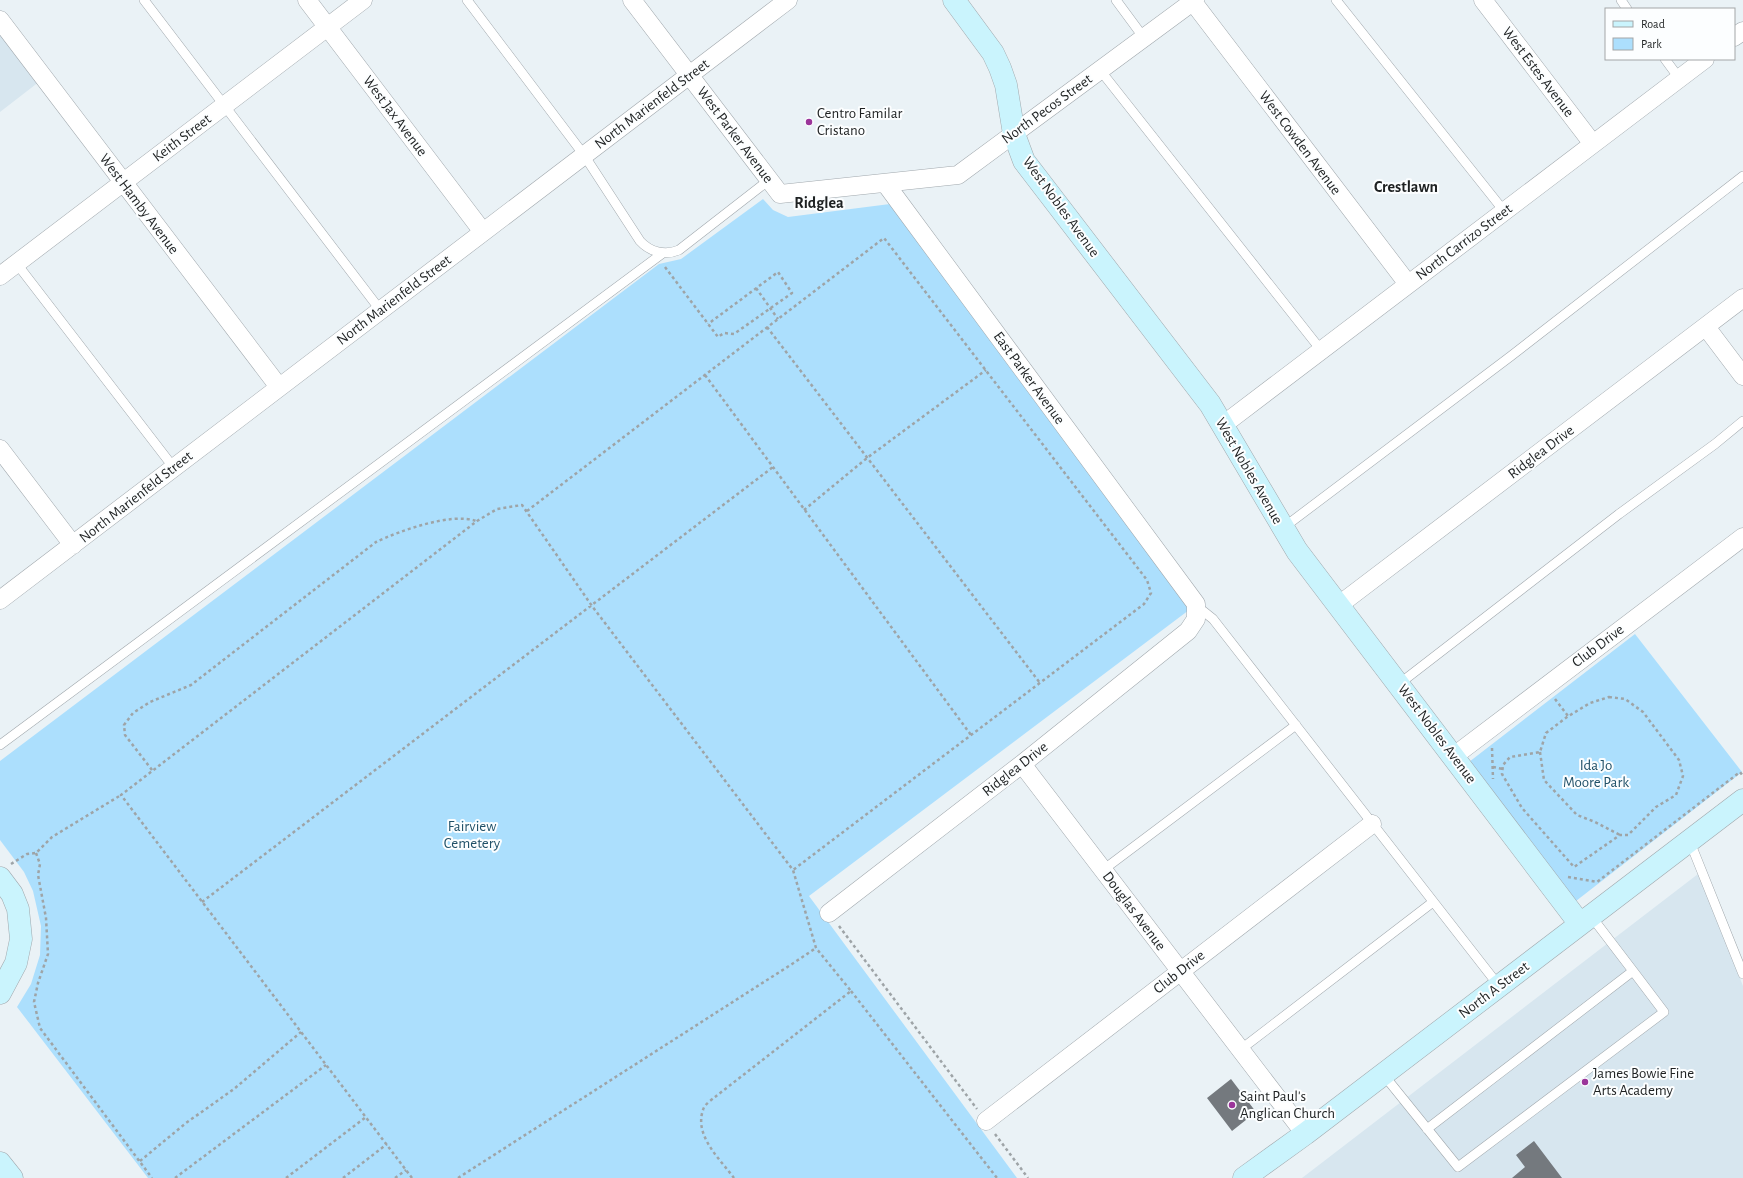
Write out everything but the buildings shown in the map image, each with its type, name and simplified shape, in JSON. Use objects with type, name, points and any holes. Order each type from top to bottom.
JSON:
[{"type":"street","name":"West Jax Avenue","points":[[307,0],[483,232]]},
{"type":"street","name":"Keith Street","points":[[0,276],[363,0]]},
{"type":"street","name":"West Parker Avenue","points":[[632,0],[774,187]]},
{"type":"street","name":"North Marienfeld Street","points":[[0,600],[73,546],[279,387],[788,0]]},
{"type":"street","name":"West Nobles Avenue","points":[[954,0],[994,53],[1006,85],[1014,134],[1024,161],[1210,404],[1296,550],[1454,756],[1586,920]]},
{"type":"street","name":"West Estes Avenue","points":[[1483,0],[1593,144]]},
{"type":"street","name":"North Pecos Street","points":[[885,183],[958,175],[1194,1]]},
{"type":"street","name":"West Cowden Avenue","points":[[1194,1],[1408,284]]},
{"type":"street","name":"West Hamby Avenue","points":[[0,20],[279,387]]},
{"type":"street","points":[[1735,36],[1743,30]]},
{"type":"street","name":"North Carrizo Street","points":[[1223,425],[1704,60]]},
{"type":"street","points":[[774,187],[833,189],[885,183]]},
{"type":"street","name":"East Parker Avenue","points":[[885,183],[1196,604],[1196,615]]},
{"type":"street","name":"Ridglea Drive","points":[[1339,605],[1743,298]]},
{"type":"street","points":[[1706,327],[1743,376]]},
{"type":"street","points":[[0,449],[73,546]]},
{"type":"street","name":"Club Drive","points":[[1454,756],[1743,537]]},
{"type":"street","name":"Ridglea Drive","points":[[829,913],[1022,764],[1188,631],[1196,615]]},
{"type":"street","name":"Douglas Avenue","points":[[1022,764],[1305,1134]]},
{"type":"street","name":"North A Street","points":[[1244,1178],[1305,1134],[1743,800]]},
{"type":"street","name":"Club Drive","points":[[986,1121],[1372,824]]},
{"type":"street","points":[[0,993],[16,963],[21,939],[18,909],[12,894],[3,879]]},
{"type":"street","points":[[0,1163],[12,1178]]},
{"type":"lane","points":[[144,0],[381,310]]},
{"type":"lane","points":[[467,0],[584,155],[646,248],[664,253],[674,253],[774,187]]},
{"type":"lane","points":[[1116,0],[1144,38]]},
{"type":"lane","points":[[1336,0],[1504,211]]},
{"type":"lane","points":[[1666,60],[1679,78]]},
{"type":"lane","points":[[1100,70],[1321,350]]},
{"type":"lane","points":[[1283,528],[1505,360],[1743,176]]},
{"type":"lane","points":[[0,745],[664,253]]},
{"type":"lane","points":[[17,264],[174,468]]},
{"type":"lane","points":[[1399,684],[1619,514],[1715,444],[1743,421]]},
{"type":"lane","points":[[1196,615],[1203,612],[1213,619],[1499,986]]},
{"type":"lane","points":[[1103,870],[1296,725]]},
{"type":"lane","points":[[1689,841],[1743,974]]},
{"type":"lane","points":[[1240,1050],[1433,902]]},
{"type":"lane","points":[[1383,1074],[1458,1166],[1664,1012],[1633,971],[1586,920]]},
{"type":"lane","points":[[1427,1129],[1633,971]]},
{"type":"path","points":[[527,511],[884,238],[1147,580],[1151,593],[1144,604],[793,870]]},
{"type":"path","points":[[665,267],[708,324],[718,337],[724,333],[734,334],[792,293],[778,272],[708,324]]},
{"type":"path","points":[[756,288],[778,319]]},
{"type":"path","points":[[767,327],[1040,683]]},
{"type":"path","points":[[804,510],[867,458],[986,370]]},
{"type":"path","points":[[705,375],[971,735]]},
{"type":"path","points":[[202,902],[773,467]]},
{"type":"path","points":[[3,879],[27,854],[36,853],[52,837],[121,794],[477,521],[497,509],[522,505],[592,606],[793,870],[816,948],[997,1178]]},
{"type":"path","points":[[152,770],[125,735],[124,725],[133,713],[150,702],[191,685],[376,542],[397,532],[434,522],[468,518],[477,521]]},
{"type":"path","points":[[1548,701],[1559,693]]},
{"type":"path","points":[[1609,697],[1625,700],[1643,712],[1679,760],[1683,776],[1676,795],[1656,807],[1628,835],[1620,835],[1577,815],[1544,780],[1540,752],[1546,733],[1566,717],[1590,703],[1609,697]]},
{"type":"path","points":[[1492,746],[1493,784]]},
{"type":"path","points":[[1540,752],[1510,758],[1503,765],[1502,774],[1522,808],[1574,867],[1620,835]]},
{"type":"path","points":[[1493,766],[1503,769]]},
{"type":"path","points":[[1564,876],[1597,882],[1740,772],[1743,776]]},
{"type":"path","points":[[121,794],[412,1178]]},
{"type":"path","points":[[36,853],[40,864],[38,875],[46,918],[48,954],[38,983],[34,1002],[40,1028],[152,1178]]},
{"type":"path","points":[[829,913],[1028,1178]]},
{"type":"path","points":[[458,1178],[816,948]]},
{"type":"path","points":[[734,1178],[707,1142],[700,1125],[703,1109],[715,1096],[851,991]]},
{"type":"path","points":[[140,1161],[186,1123],[234,1089],[301,1032]]},
{"type":"path","points":[[175,1178],[326,1065]]},
{"type":"path","points":[[286,1178],[366,1117]]},
{"type":"path","points":[[343,1178],[387,1144]]},
{"type":"path","points":[[395,1178],[406,1170]]},
{"type":"shaded area","points":[[0,20],[44,78],[0,112]]},
{"type":"shaded area","name":"James Bowie Fine Arts Academy","points":[[1698,874],[1743,986],[1743,1178],[1302,1178]]},
{"type":"green space","name":"Fairview Cemetery","points":[[763,199],[773,210],[788,217],[890,204],[1193,607],[809,896],[1017,1178],[148,1178],[17,1007],[31,984],[40,955],[41,926],[33,891],[24,872],[0,840],[0,761],[659,264],[681,259]]},
{"type":"green space","name":"Ida Jo Moore Park","points":[[1635,634],[1742,772],[1576,901],[1469,762]]},
{"type":"place","name":"Centro Familar Cristano","points":[[809,122]]},
{"type":"place","name":"James Bowie Fine Arts Academy","points":[[1585,1082]]},
{"type":"place","name":"Saint Paul's Anglican Church","points":[[1232,1105]]},
{"type":"district","name":"Crestlawn","points":[[1406,187]]},
{"type":"district","name":"Ridglea","points":[[819,203]]}]
